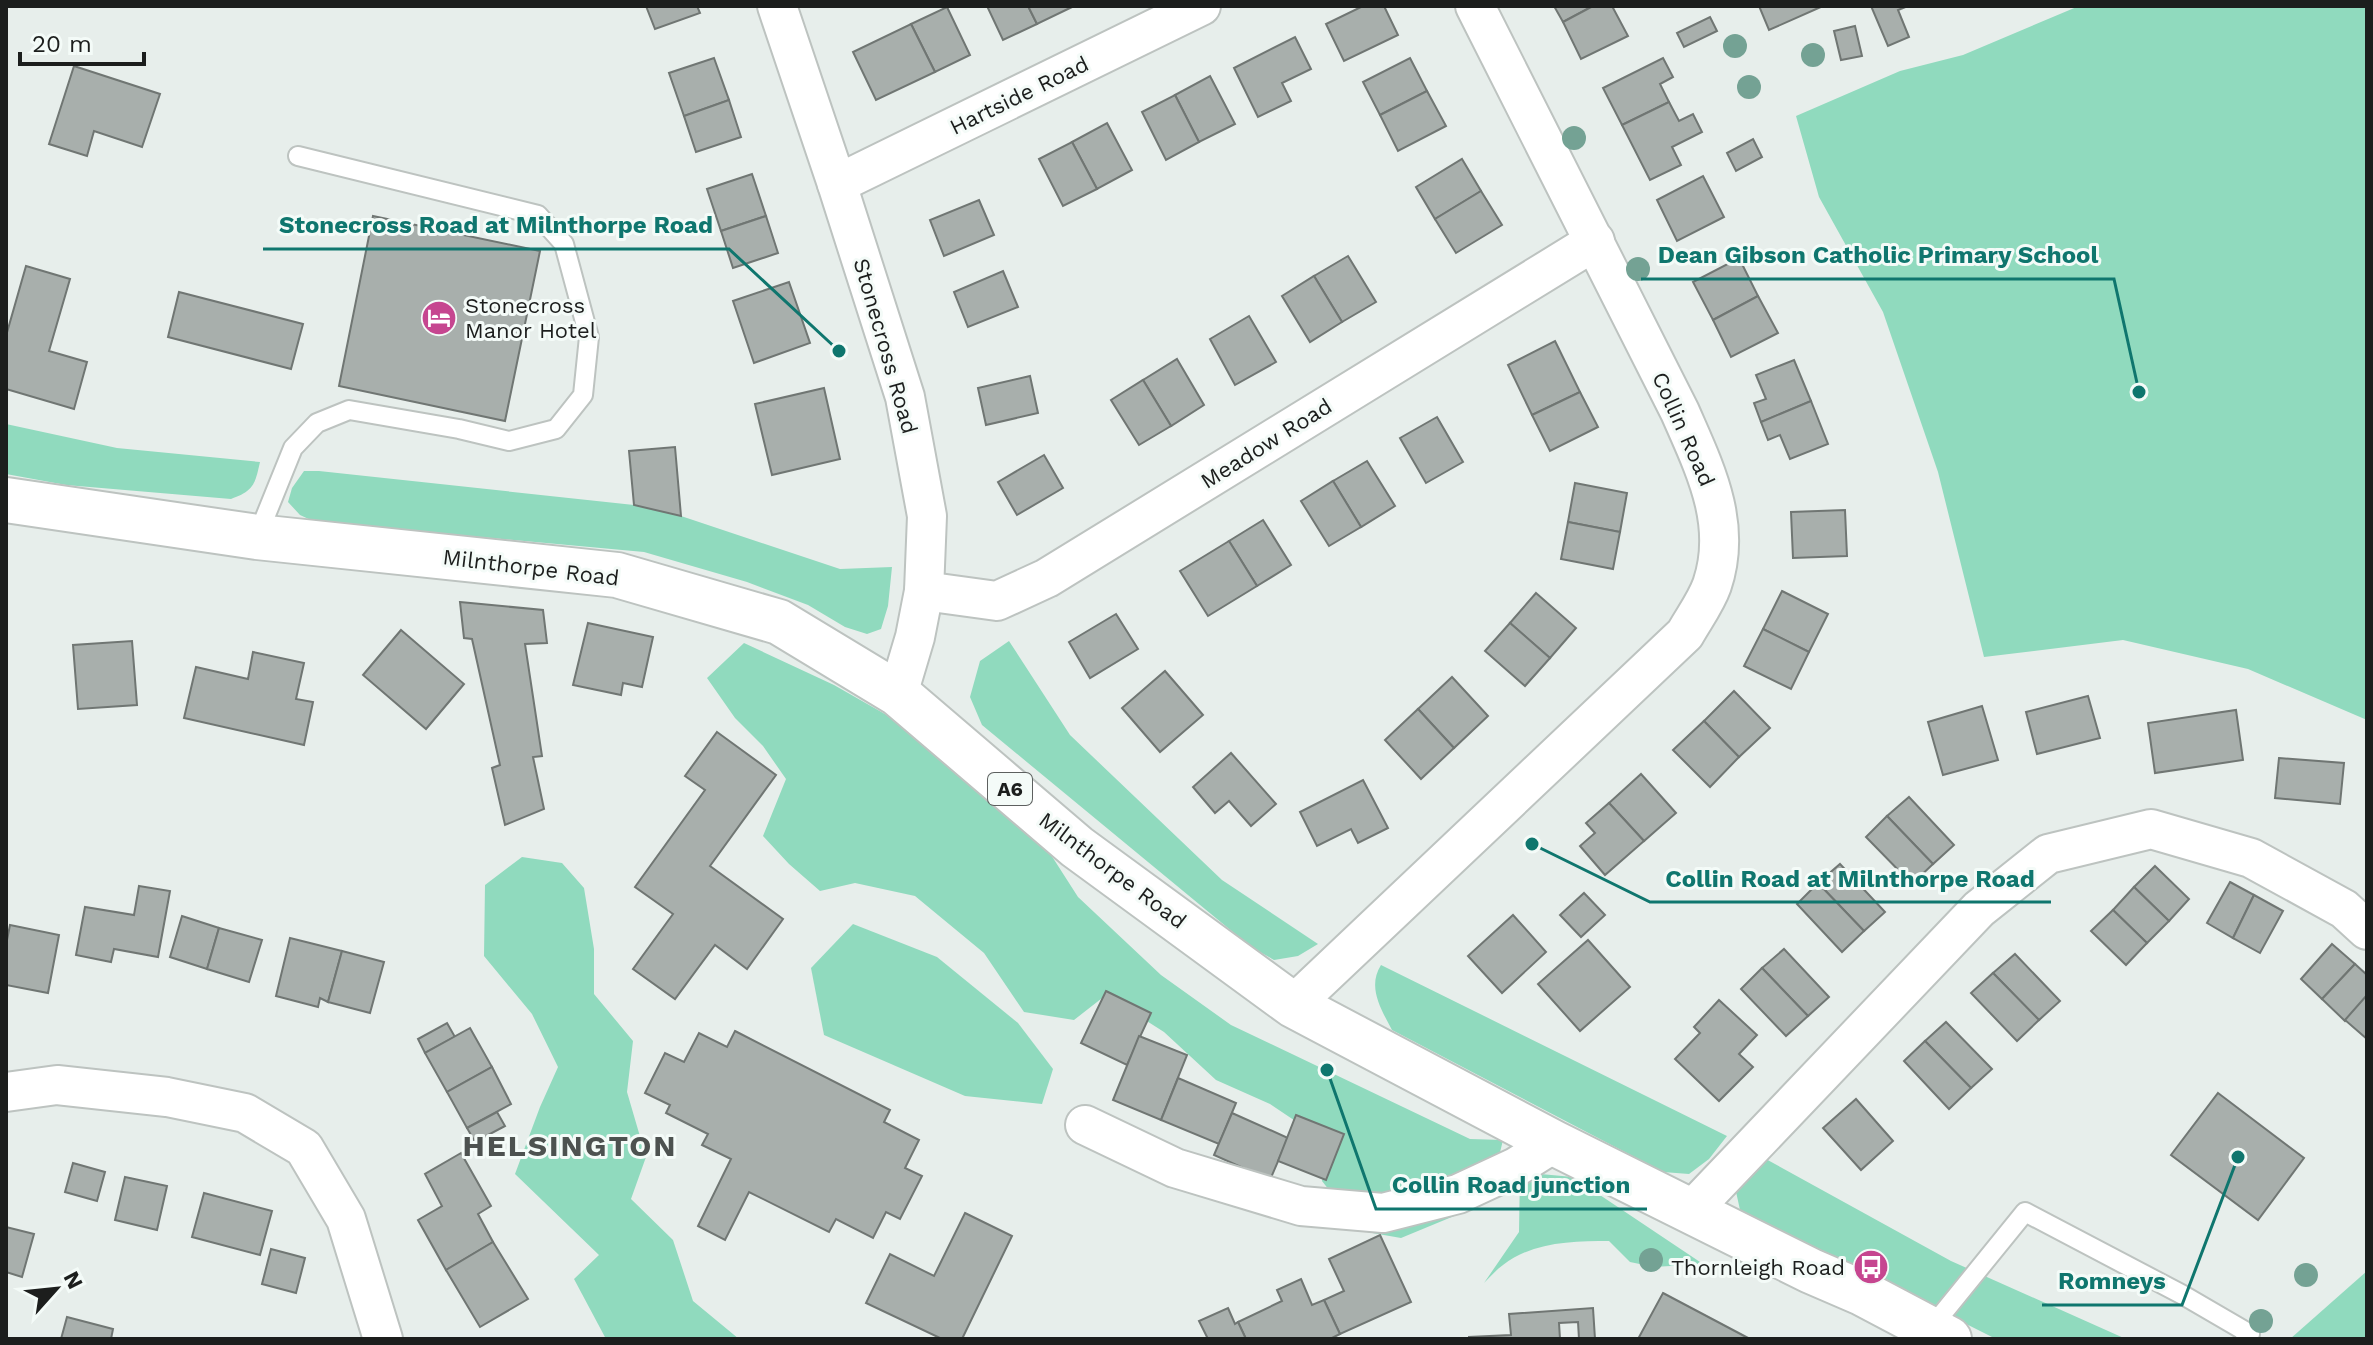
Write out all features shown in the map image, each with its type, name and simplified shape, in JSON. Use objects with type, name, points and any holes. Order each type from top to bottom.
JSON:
[{"type":"highway","name":"Milnthorpe Road","points":[[6,500],[257,537],[617,575],[779,622],[898,694],[1077,847],[1293,1005],[1554,1143],[1811,1271],[1862,1293],[1939,1334]]},
{"type":"street","name":"Stonecross Road","points":[[777,6],[905,397],[927,516],[924,591],[915,637],[898,694]]},
{"type":"street","name":"Hartside Road","points":[[837,184],[1201,6]]},
{"type":"street","name":"Collin Road","points":[[1293,1005],[1685,634],[1711,586],[1719,552],[1718,514],[1706,473],[1680,412],[1475,6]]},
{"type":"street","name":"Meadow Road","points":[[924,591],[997,601],[1047,578],[1595,241]]},
{"type":"street","points":[[1691,1211],[1979,909],[2048,854],[2151,829],[2251,858],[2344,909],[2367,930]]},
{"type":"street","points":[[6,1092],[57,1085],[167,1097],[245,1113],[304,1148],[346,1219],[383,1339]]},
{"type":"street","points":[[1085,1125],[1175,1168],[1301,1206],[1383,1213],[1458,1194],[1516,1167],[1554,1143]]},
{"type":"lane","points":[[257,537],[293,448],[317,423],[349,410],[509,441],[556,429],[583,395],[589,337],[564,244],[538,215],[298,156]]},
{"type":"lane","points":[[1939,1334],[2025,1212],[2183,1295],[2250,1334],[2245,1339]]},
{"type":"green space","points":[[2079,6],[2367,6],[2367,720],[2248,669],[2123,640],[1984,657],[1938,472],[1883,312],[1819,197],[1796,116],[1900,71],[1963,55]]},
{"type":"green space","points":[[6,424],[117,448],[260,462],[252,486],[231,499],[66,485],[6,474]]},
{"type":"green space","points":[[304,471],[634,505],[681,516],[840,569],[892,567],[888,606],[881,629],[867,634],[845,627],[808,605],[747,582],[644,552],[315,522],[300,515],[288,502],[292,488]]},
{"type":"green space","points":[[1009,641],[1070,735],[1222,880],[1318,944],[1298,956],[1274,960],[1251,947],[982,725],[970,697],[980,661]]},
{"type":"green space","points":[[744,643],[834,685],[927,738],[1028,819],[1078,897],[1161,975],[1231,1025],[1470,1139],[1503,1140],[1488,1202],[1401,1238],[1361,1231],[1322,1181],[1328,1143],[1270,1104],[1216,1080],[1164,1032],[1106,995],[1074,1020],[1024,1012],[984,953],[915,896],[855,883],[820,891],[763,836],[786,779],[763,746],[735,718],[707,678]]},
{"type":"green space","points":[[522,857],[562,863],[584,888],[594,949],[594,994],[633,1041],[627,1092],[646,1157],[631,1199],[673,1240],[693,1301],[739,1339],[606,1339],[574,1279],[599,1255],[515,1174],[558,1067],[532,1014],[484,956],[485,885]]},
{"type":"green space","points":[[853,924],[937,957],[1018,1023],[1053,1069],[1042,1104],[965,1096],[824,1035],[811,968]]},
{"type":"green space","points":[[1381,965],[1727,1136],[1709,1159],[1689,1174],[1663,1172],[1392,1030],[1375,990]]},
{"type":"green space","points":[[1764,1158],[1951,1261],[2126,1339],[1996,1339],[1740,1210],[1735,1187]]},
{"type":"green space","points":[[1520,1172],[1573,1177],[1703,1264],[1654,1267],[1630,1262],[1609,1241],[1567,1243],[1540,1247],[1514,1257],[1484,1283],[1519,1232]]},
{"type":"green space","points":[[2367,1271],[2367,1339],[2290,1339]]},
{"type":"building","points":[[646,6],[697,6],[700,13],[655,29]]},
{"type":"building","points":[[987,6],[1028,6],[1037,24],[1003,40]]},
{"type":"building","points":[[1028,6],[1072,6],[1072,7],[1037,24]]},
{"type":"building","points":[[1363,6],[1384,6],[1398,35],[1344,61],[1326,24]]},
{"type":"building","points":[[1554,6],[1593,6],[1563,22]]},
{"type":"building","points":[[1593,6],[1612,6],[1628,36],[1581,59],[1563,22]]},
{"type":"building","points":[[1759,6],[1823,6],[1769,30]]},
{"type":"building","points":[[1871,6],[1908,6],[1898,10],[1909,37],[1888,46]]},
{"type":"building","points":[[947,7],[970,55],[935,72],[911,24]]},
{"type":"building","points":[[1710,17],[1717,31],[1684,47],[1677,33]]},
{"type":"building","points":[[911,24],[935,72],[876,100],[853,52]]},
{"type":"building","points":[[1855,26],[1862,56],[1841,60],[1834,31]]},
{"type":"building","points":[[1295,37],[1311,69],[1282,83],[1291,101],[1258,117],[1234,68]]},
{"type":"building","points":[[714,58],[729,100],[684,116],[669,73]]},
{"type":"building","points":[[1410,58],[1427,91],[1380,115],[1363,82]]},
{"type":"building","points":[[1663,58],[1673,77],[1660,84],[1669,102],[1622,125],[1603,88]]},
{"type":"building","points":[[74,66],[160,94],[142,147],[94,131],[87,156],[49,144]]},
{"type":"building","points":[[1210,76],[1235,124],[1199,142],[1175,95]]},
{"type":"building","points":[[1427,91],[1446,126],[1398,151],[1380,115]]},
{"type":"building","points":[[1175,95],[1199,142],[1166,160],[1142,112]]},
{"type":"building","points":[[729,100],[741,137],[696,152],[684,116]]},
{"type":"building","points":[[1669,102],[1679,121],[1693,114],[1702,132],[1672,147],[1681,165],[1650,180],[1622,125]]},
{"type":"building","points":[[1107,123],[1132,170],[1097,189],[1072,142]]},
{"type":"building","points":[[1753,139],[1762,157],[1736,171],[1727,153]]},
{"type":"building","points":[[1072,142],[1097,189],[1063,206],[1039,159]]},
{"type":"building","points":[[1462,159],[1481,191],[1435,219],[1416,187]]},
{"type":"building","points":[[752,174],[766,216],[721,231],[707,189]]},
{"type":"building","points":[[1703,176],[1724,217],[1677,241],[1657,200]]},
{"type":"building","points":[[1481,191],[1502,225],[1456,253],[1435,219]]},
{"type":"building","points":[[979,200],[994,235],[944,256],[930,220]]},
{"type":"building","name":"Stonecross Manor Hotel","points":[[373,216],[540,251],[505,421],[339,386]]},
{"type":"building","points":[[766,216],[778,253],[733,268],[721,231]]},
{"type":"building","points":[[1348,256],[1376,302],[1342,322],[1314,276]]},
{"type":"building","points":[[1739,258],[1758,296],[1713,320],[1693,282]]},
{"type":"building","points":[[26,266],[70,279],[49,351],[87,362],[74,409],[6,389],[6,336]]},
{"type":"building","points":[[1003,271],[1018,307],[968,327],[954,292]]},
{"type":"building","points":[[1314,276],[1342,322],[1310,342],[1282,296]]},
{"type":"building","points":[[789,282],[810,343],[754,363],[733,301]]},
{"type":"building","points":[[179,292],[303,324],[291,369],[168,337]]},
{"type":"building","points":[[1758,296],[1778,333],[1731,357],[1713,320]]},
{"type":"building","points":[[1249,316],[1276,362],[1235,385],[1210,339]]},
{"type":"building","points":[[1555,341],[1580,392],[1532,415],[1508,365]]},
{"type":"building","points":[[1177,359],[1204,405],[1171,426],[1143,380]]},
{"type":"building","points":[[1794,360],[1811,401],[1761,422],[1754,403],[1766,399],[1756,375]]},
{"type":"building","points":[[1030,376],[1038,413],[986,425],[978,388]]},
{"type":"building","points":[[1143,380],[1171,426],[1139,445],[1111,400]]},
{"type":"building","points":[[824,388],[840,459],[772,475],[755,404]]},
{"type":"building","points":[[1580,392],[1598,427],[1550,451],[1532,415]]},
{"type":"building","points":[[1811,401],[1828,444],[1790,459],[1780,435],[1768,440],[1761,422]]},
{"type":"building","points":[[1437,417],[1463,462],[1426,483],[1400,438]]},
{"type":"building","points":[[675,447],[681,516],[634,505],[629,451]]},
{"type":"building","points":[[1044,455],[1063,488],[1017,515],[998,482]]},
{"type":"building","points":[[1367,461],[1395,506],[1361,527],[1333,481]]},
{"type":"building","points":[[1333,481],[1361,527],[1329,546],[1301,501]]},
{"type":"building","points":[[1575,483],[1627,493],[1620,532],[1568,522]]},
{"type":"building","points":[[1845,510],[1847,556],[1793,558],[1791,512]]},
{"type":"building","points":[[1263,520],[1291,565],[1257,586],[1229,541]]},
{"type":"building","points":[[1568,522],[1620,532],[1613,569],[1561,559]]},
{"type":"building","points":[[1229,541],[1257,586],[1208,616],[1180,571]]},
{"type":"building","points":[[1782,591],[1828,614],[1809,652],[1763,629]]},
{"type":"building","points":[[1536,593],[1576,628],[1550,658],[1510,623]]},
{"type":"building","points":[[460,602],[543,610],[547,643],[525,644],[542,756],[533,757],[544,809],[505,825],[492,768],[500,765],[472,639],[464,638]]},
{"type":"building","points":[[1116,614],[1138,649],[1090,678],[1069,642]]},
{"type":"building","points":[[588,623],[653,637],[642,687],[623,683],[621,695],[573,685]]},
{"type":"building","points":[[1510,623],[1550,658],[1525,686],[1485,651]]},
{"type":"building","points":[[1763,629],[1809,652],[1791,689],[1744,666]]},
{"type":"building","points":[[401,630],[464,684],[426,729],[363,675]]},
{"type":"building","points":[[132,641],[137,705],[78,709],[73,645]]},
{"type":"building","points":[[253,652],[304,663],[296,699],[313,702],[304,745],[184,718],[196,667],[248,679]]},
{"type":"building","points":[[1165,671],[1203,715],[1160,752],[1122,708]]},
{"type":"building","points":[[1452,677],[1488,716],[1454,748],[1418,709]]},
{"type":"building","points":[[1734,691],[1770,728],[1739,757],[1704,721]]},
{"type":"building","points":[[2088,696],[2100,738],[2037,754],[2026,712]]},
{"type":"building","points":[[1982,706],[1998,760],[1943,775],[1928,722]]},
{"type":"building","points":[[1418,709],[1454,748],[1421,779],[1385,740]]},
{"type":"building","points":[[2236,710],[2243,760],[2155,773],[2148,723]]},
{"type":"building","points":[[1704,721],[1739,757],[1710,787],[1673,750]]},
{"type":"building","points":[[717,732],[776,775],[710,866],[783,919],[747,969],[715,945],[675,999],[633,969],[673,914],[635,887],[705,790],[685,776]]},
{"type":"building","points":[[1231,753],[1276,804],[1251,826],[1229,801],[1215,813],[1193,787]]},
{"type":"building","points":[[2279,758],[2344,763],[2340,804],[2275,798]]},
{"type":"building","points":[[1641,774],[1676,813],[1644,841],[1609,803]]},
{"type":"building","points":[[1363,780],[1388,828],[1358,843],[1351,829],[1317,846],[1300,812]]},
{"type":"building","points":[[1909,797],[1954,845],[1933,864],[1887,816]]},
{"type":"building","points":[[1609,803],[1644,841],[1605,875],[1580,846],[1595,833],[1586,823]]},
{"type":"building","points":[[1887,816],[1933,864],[1912,884],[1866,837]]},
{"type":"building","points":[[1840,864],[1885,912],[1864,931],[1818,883]]},
{"type":"building","points":[[2155,866],[2189,899],[2169,921],[2134,887]]},
{"type":"building","points":[[2230,882],[2254,895],[2233,938],[2207,923]]},
{"type":"building","points":[[1818,883],[1864,931],[1842,952],[1797,904]]},
{"type":"building","points":[[139,886],[170,891],[158,957],[114,949],[111,962],[76,955],[85,907],[134,915]]},
{"type":"building","points":[[2134,887],[2169,921],[2147,943],[2113,910]]},
{"type":"building","points":[[1584,893],[1605,915],[1581,937],[1560,915]]},
{"type":"building","points":[[2254,895],[2283,911],[2260,953],[2233,938]]},
{"type":"building","points":[[2113,910],[2147,943],[2126,965],[2091,931]]},
{"type":"building","points":[[1513,915],[1546,952],[1502,993],[1468,956]]},
{"type":"building","points":[[182,916],[219,928],[207,969],[170,957]]},
{"type":"building","points":[[10,925],[59,935],[48,993],[6,985],[6,945]]},
{"type":"building","points":[[219,928],[262,940],[249,982],[207,969]]},
{"type":"building","points":[[290,938],[342,951],[328,1002],[320,998],[318,1007],[276,996]]},
{"type":"building","points":[[1588,940],[1630,987],[1580,1031],[1538,984]]},
{"type":"building","points":[[2332,944],[2355,964],[2322,999],[2301,979]]},
{"type":"building","points":[[1784,949],[1829,997],[1808,1016],[1762,968]]},
{"type":"building","points":[[342,951],[384,962],[370,1013],[328,1002]]},
{"type":"building","points":[[2015,954],[2060,1001],[2039,1020],[1993,973]]},
{"type":"building","points":[[2355,964],[2367,975],[2367,997],[2345,1021],[2322,999]]},
{"type":"building","points":[[1762,968],[1808,1016],[1786,1036],[1741,989]]},
{"type":"building","points":[[1993,973],[2039,1020],[2017,1041],[1971,993]]},
{"type":"building","points":[[1106,991],[1151,1013],[1127,1065],[1081,1043]]},
{"type":"building","points":[[2367,995],[2367,1039],[2345,1020]]},
{"type":"building","points":[[1719,1000],[1757,1035],[1739,1054],[1753,1067],[1719,1101],[1675,1059],[1700,1033],[1694,1027]]},
{"type":"building","points":[[1946,1022],[1992,1069],[1971,1088],[1925,1041]]},
{"type":"building","points":[[447,1023],[455,1037],[425,1053],[418,1039]]},
{"type":"building","points":[[470,1028],[492,1067],[447,1092],[425,1053]]},
{"type":"building","points":[[735,1031],[890,1110],[884,1122],[919,1140],[905,1168],[922,1176],[900,1219],[886,1212],[873,1238],[836,1219],[829,1232],[749,1192],[725,1240],[698,1226],[731,1159],[702,1145],[708,1134],[666,1113],[670,1105],[645,1093],[665,1053],[684,1062],[699,1033],[727,1047]]},
{"type":"building","points":[[1139,1036],[1187,1055],[1161,1120],[1113,1100]]},
{"type":"building","points":[[1925,1041],[1971,1088],[1949,1109],[1904,1061]]},
{"type":"building","points":[[492,1067],[511,1104],[467,1128],[447,1092]]},
{"type":"building","points":[[1178,1078],[1236,1103],[1219,1144],[1161,1120]]},
{"type":"building","points":[[2218,1093],[2304,1158],[2258,1220],[2171,1155]]},
{"type":"building","points":[[1856,1099],[1893,1141],[1861,1170],[1823,1128]]},
{"type":"building","points":[[497,1112],[505,1126],[475,1142],[467,1128]]},
{"type":"building","points":[[1232,1113],[1288,1138],[1270,1180],[1214,1155]]},
{"type":"building","points":[[1296,1115],[1344,1134],[1326,1180],[1278,1161]]},
{"type":"building","points":[[461,1153],[491,1206],[478,1214],[493,1242],[446,1270],[418,1220],[442,1206],[425,1174]]},
{"type":"building","points":[[73,1163],[105,1172],[97,1201],[65,1192]]},
{"type":"building","points":[[125,1177],[167,1186],[157,1230],[115,1220]]},
{"type":"building","points":[[204,1193],[272,1211],[260,1255],[192,1237]]},
{"type":"building","points":[[965,1213],[1012,1236],[962,1339],[942,1339],[866,1303],[890,1254],[934,1276]]},
{"type":"building","points":[[6,1227],[34,1234],[22,1277],[6,1272]]},
{"type":"building","points":[[1380,1235],[1411,1302],[1340,1334],[1324,1300],[1344,1291],[1329,1259]]},
{"type":"building","points":[[493,1242],[528,1299],[480,1327],[446,1270]]},
{"type":"building","points":[[271,1249],[305,1258],[296,1293],[262,1284]]},
{"type":"building","points":[[1301,1279],[1312,1305],[1324,1300],[1340,1334],[1330,1339],[1246,1339],[1238,1322],[1282,1301],[1277,1290]]},
{"type":"building","points":[[1663,1293],[1750,1339],[1638,1339]]},
{"type":"building","points":[[1228,1308],[1246,1339],[1208,1339],[1199,1321]]},
{"type":"building","points":[[1593,1308],[1595,1339],[1579,1339],[1578,1322],[1559,1323],[1560,1339],[1469,1339],[1511,1335],[1509,1314]]},
{"type":"building","points":[[67,1317],[113,1329],[111,1339],[61,1339]]},
{"type":"place","name":"Stonecross Manor Hotel","points":[[439,318]]},
{"type":"place","name":"Stonecross Road at Milnthorpe Road","points":[[839,351]]},
{"type":"place","name":"Dean Gibson Catholic Primary School","points":[[2139,392]]},
{"type":"place","name":"Collin Road at Milnthorpe Road","points":[[1532,844]]},
{"type":"place","name":"Collin Road junction","points":[[1327,1070]]},
{"type":"place","name":"Romneys","points":[[2238,1157]]},
{"type":"place","name":"Thornleigh Road","points":[[1871,1267]]},
{"type":"district","name":"HELSINGTON","points":[[570,1146]]}]
